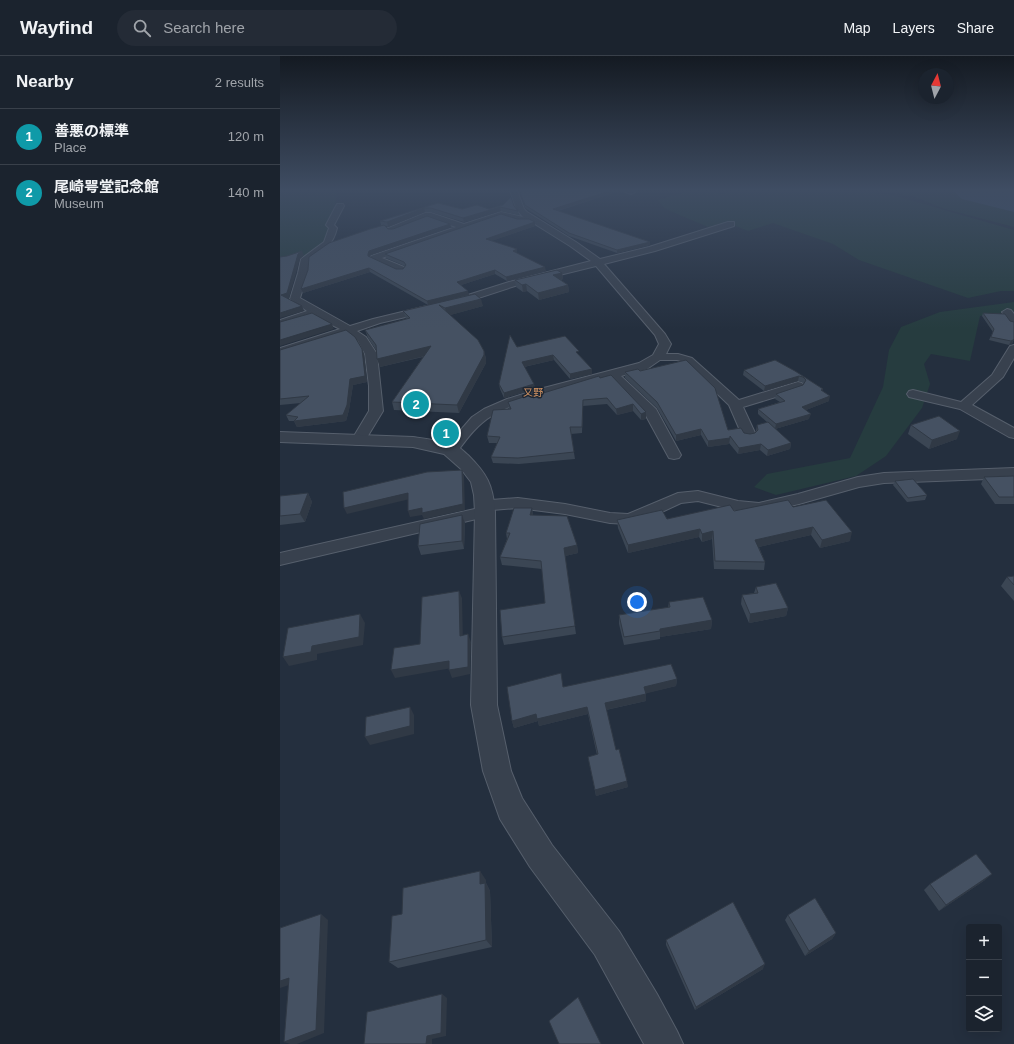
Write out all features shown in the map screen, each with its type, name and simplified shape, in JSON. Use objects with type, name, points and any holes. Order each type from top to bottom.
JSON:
[{"type":"street","points":[[332,236],[326,246],[305,259],[303,273],[295,299],[362,339],[371,354],[376,411],[358,441]]},
{"type":"street","points":[[401,269],[374,258],[434,236]]},
{"type":"street","points":[[450,450],[477,420],[489,412],[540,393],[643,366],[658,356],[665,344],[660,334],[599,263],[573,244],[559,236]]},
{"type":"street","points":[[280,352],[376,321],[470,299],[512,284],[652,249],[693,236]]},
{"type":"street","points":[[280,324],[315,312]]},
{"type":"street","points":[[1007,312],[1014,322]]},
{"type":"street","points":[[964,406],[997,377],[1014,348]]},
{"type":"street","points":[[658,356],[678,357],[688,360],[736,405],[749,435]]},
{"type":"street","points":[[613,374],[651,412],[674,455]]},
{"type":"street","points":[[736,405],[798,386]]},
{"type":"street","points":[[913,394],[964,406],[1014,434]]},
{"type":"street","points":[[280,437],[413,442],[450,450],[479,477],[485,509],[484,705],[497,771],[511,808],[541,856],[607,943],[664,1044]]},
{"type":"street","points":[[280,559],[485,509],[518,503],[565,509],[610,518],[628,519],[641,516],[678,498],[698,496],[738,506],[759,508],[798,499],[858,482],[891,478],[1014,473]]},
{"type":"green space","points":[[280,236],[328,236],[318,248],[307,255],[280,260]]},
{"type":"green space","points":[[810,236],[1014,236],[1014,291],[1001,291],[968,298],[859,260],[833,244]]},
{"type":"green space","points":[[1014,302],[1014,311],[980,316],[970,361],[931,354],[924,364],[930,384],[922,408],[886,456],[856,476],[776,495],[754,487],[767,474],[850,458],[883,387],[889,350],[901,327],[940,312]]},
{"type":"building","points":[[349,236],[414,236],[369,251],[368,254],[368,256],[396,269],[403,269],[406,265],[404,262],[385,254],[437,236],[494,236],[486,239],[517,249],[513,251],[545,267],[506,277],[495,270],[457,282],[468,291],[427,301],[369,268],[301,289],[308,270],[309,257],[329,243]]},
{"type":"building","points":[[578,236],[633,236],[650,242],[617,250]]},
{"type":"building","points":[[302,251],[298,254],[287,293],[281,295],[302,306],[280,313],[280,257]]},
{"type":"building","points":[[557,270],[562,273],[553,275],[568,285],[538,293],[526,284],[522,285],[515,280]]},
{"type":"building","points":[[475,294],[481,299],[445,308],[439,305],[478,340],[484,351],[484,355],[457,405],[392,402],[431,346],[377,359],[376,345],[365,330],[410,318],[403,311]]},
{"type":"building","points":[[312,313],[332,324],[280,340],[280,322]]},
{"type":"building","points":[[983,313],[1005,314],[1010,321],[1014,322],[1014,339],[1011,341],[991,337],[994,329]]},
{"type":"building","points":[[346,330],[355,337],[362,349],[365,376],[350,379],[347,405],[343,415],[294,421],[298,417],[286,415],[309,396],[280,399],[280,350]]},
{"type":"building","points":[[510,335],[517,347],[565,336],[579,351],[576,352],[592,369],[570,374],[553,355],[522,362],[534,384],[504,393],[499,384]]},
{"type":"building","points":[[686,360],[715,388],[728,430],[741,428],[744,433],[755,433],[758,430],[757,425],[768,422],[791,443],[768,450],[761,444],[739,448],[730,436],[730,438],[708,441],[701,429],[676,435],[657,402],[625,372],[638,369],[640,371]]},
{"type":"building","points":[[775,360],[823,389],[821,390],[830,396],[802,407],[811,414],[776,424],[758,409],[785,401],[776,394],[803,385],[806,380],[799,376],[765,386],[744,370]]},
{"type":"building","points":[[611,375],[646,412],[641,414],[633,404],[616,409],[607,398],[583,400],[582,427],[570,427],[574,452],[518,458],[491,457],[500,437],[487,436],[493,410],[511,409],[508,402],[539,392],[540,394],[599,376],[600,378]]},
{"type":"building","points":[[939,416],[960,431],[932,440],[911,425]]},
{"type":"building","points":[[462,470],[463,504],[422,513],[422,508],[408,511],[408,493],[344,508],[343,492],[427,472]]},
{"type":"building","points":[[1014,476],[1014,497],[999,497],[984,477]]},
{"type":"building","points":[[913,479],[927,495],[908,498],[895,481]]},
{"type":"building","points":[[308,493],[300,514],[280,516],[280,496]]},
{"type":"building","points":[[788,500],[793,507],[826,500],[852,532],[822,540],[813,527],[755,540],[765,562],[715,561],[713,531],[702,534],[700,529],[628,545],[617,520],[662,510],[667,519],[730,505],[734,511]]},
{"type":"building","points":[[514,508],[532,508],[530,515],[567,516],[577,545],[564,548],[575,626],[502,637],[500,610],[545,603],[541,561],[500,557],[510,533],[506,533]]},
{"type":"building","points":[[462,515],[462,541],[418,546],[420,524]]},
{"type":"building","points":[[1014,576],[1014,585],[1007,577]]},
{"type":"building","points":[[776,583],[788,608],[750,614],[742,595],[758,593],[756,587]]},
{"type":"building","points":[[459,591],[460,636],[468,634],[468,667],[449,670],[449,661],[391,670],[394,648],[420,644],[422,597]]},
{"type":"building","points":[[703,597],[712,620],[624,637],[619,615],[670,607],[669,602]]},
{"type":"building","points":[[360,614],[359,637],[312,646],[311,652],[283,657],[288,628]]},
{"type":"building","points":[[671,664],[677,679],[644,687],[646,694],[605,703],[616,750],[619,749],[627,781],[595,790],[588,757],[598,754],[587,707],[537,719],[536,714],[512,721],[507,687],[561,673],[563,687]]},
{"type":"building","points":[[410,707],[410,726],[365,737],[366,717]]},
{"type":"building","points":[[976,854],[992,874],[946,905],[930,884]]},
{"type":"building","points":[[480,871],[480,884],[485,883],[486,940],[389,962],[392,916],[402,914],[403,888]]},
{"type":"building","points":[[815,898],[836,933],[809,951],[788,915]]},
{"type":"building","points":[[733,902],[765,964],[696,1007],[666,940]]},
{"type":"building","points":[[321,914],[316,1030],[284,1042],[289,978],[280,981],[280,928]]},
{"type":"building","points":[[442,994],[441,1033],[427,1036],[426,1044],[364,1044],[367,1012]]},
{"type":"building","points":[[578,997],[601,1044],[559,1044],[549,1021]]},
{"type":"place","name":"尾崎咢堂記念館","points":[[416,404]]},
{"type":"place","name":"善悪の標準","points":[[446,433]]},
{"type":"district","name":"又野","points":[[533,392]]}]
